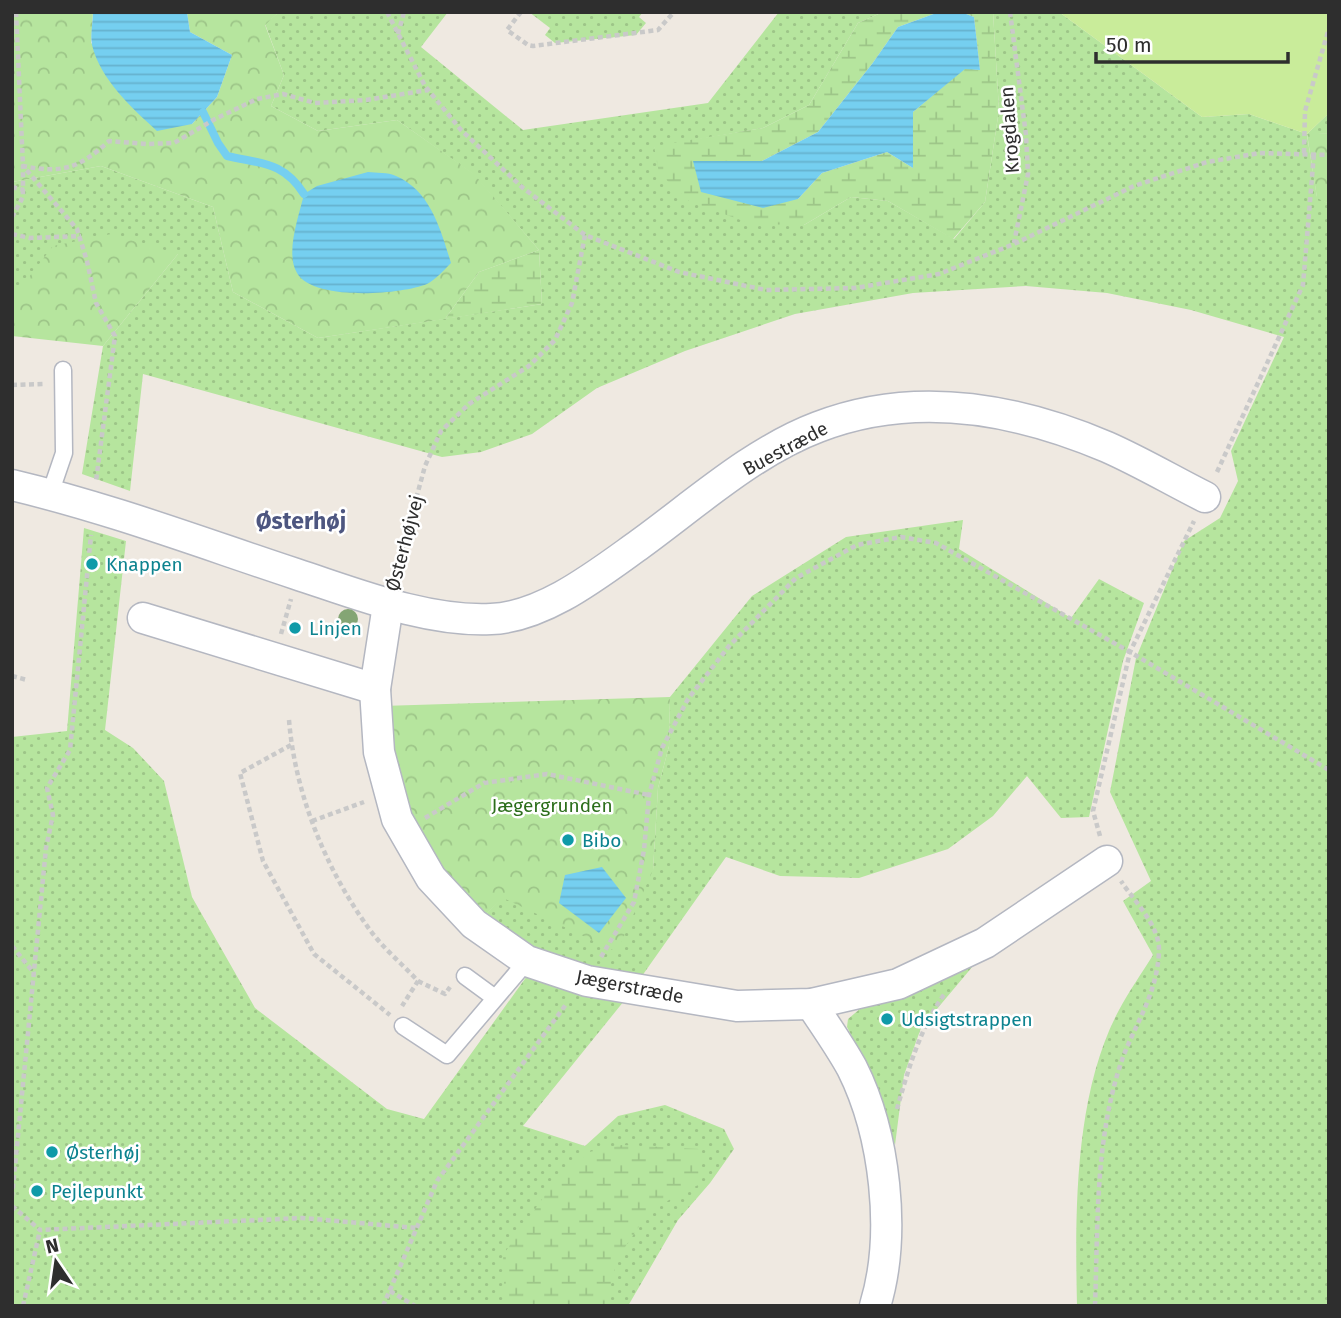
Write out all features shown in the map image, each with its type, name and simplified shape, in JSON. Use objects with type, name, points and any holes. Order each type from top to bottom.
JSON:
[{"type":"street","name":"Buestræde","points":[[388,605],[454,616],[493,619],[526,611],[573,590],[745,468],[782,446],[818,427],[886,408],[934,405],[964,407],[1047,424],[1109,448],[1205,498]]},
{"type":"street","name":"Østerhøjvej","points":[[12,485],[94,506],[388,605]]},
{"type":"street","name":"Jægerstræde","points":[[388,605],[375,689],[379,752],[397,819],[431,878],[474,924],[527,961],[587,981],[737,1006],[811,1004],[898,984],[985,943],[1107,861]]},
{"type":"street","points":[[143,618],[375,689]]},
{"type":"street","points":[[811,1004],[851,1067],[870,1111],[881,1164],[885,1222],[881,1285],[875,1306]]},
{"type":"lane","points":[[50,494],[64,453],[64,376]]},
{"type":"lane","points":[[399,1022],[447,1055],[527,961]]},
{"type":"lane","points":[[465,976],[495,998]]},
{"type":"path","points":[[12,217],[24,190],[16,12]]},
{"type":"path","points":[[387,12],[428,90],[461,130],[523,188],[586,235],[679,272],[766,290],[855,288],[939,274],[1014,244],[1134,186],[1207,162],[1259,153],[1329,155]]},
{"type":"path","points":[[398,35],[404,12]]},
{"type":"path","points":[[521,12],[507,30],[533,46],[658,30],[674,12]]},
{"type":"path","name":"Krogdalen","points":[[1010,12],[1026,135],[1028,174],[1014,244]]},
{"type":"path","points":[[1304,153],[1305,111],[1329,29]]},
{"type":"path","points":[[23,166],[49,171],[87,161],[109,141],[174,143],[257,99],[283,94],[315,103],[366,100],[428,90]]},
{"type":"path","points":[[1095,1306],[1097,1205],[1103,1135],[1118,1069],[1150,1001],[1159,949],[1156,932],[1107,861],[1093,811],[1130,652],[1205,498],[1303,285],[1314,153]]},
{"type":"path","points":[[12,1197],[46,848],[53,814],[47,788],[70,750],[94,506],[115,336],[96,303],[77,229],[23,166]]},
{"type":"path","points":[[12,187],[24,190]]},
{"type":"path","points":[[12,234],[30,238],[80,236]]},
{"type":"path","name":"Østerhøjvej","points":[[388,605],[425,466],[441,431],[468,404],[529,366],[555,340],[572,303],[586,235]]},
{"type":"path","points":[[12,385],[64,376]]},
{"type":"path","points":[[383,1306],[438,1181],[555,1018],[587,981],[634,902],[649,795],[662,748],[688,699],[729,646],[796,578],[857,545],[901,537],[936,543],[1130,652],[1329,770]]},
{"type":"path","points":[[274,658],[298,575]]},
{"type":"path","points":[[12,676],[27,680]]},
{"type":"path","points":[[289,720],[291,746],[318,840],[337,877],[371,931],[418,981],[399,1022],[314,954],[263,861],[240,773],[291,746]]},
{"type":"path","points":[[404,831],[484,783],[547,774],[649,795]]},
{"type":"path","points":[[312,821],[390,793]]},
{"type":"path","points":[[12,946],[34,973]]},
{"type":"path","points":[[896,1113],[906,1075],[936,1006],[952,985]]},
{"type":"path","points":[[12,1206],[40,1230],[302,1218],[417,1228]]},
{"type":"path","points":[[23,1306],[40,1230]]},
{"type":"path","points":[[390,1291],[415,1306]]},
{"type":"green space","points":[[12,12],[93,12],[91,43],[192,124],[217,97],[232,55],[190,32],[187,12],[279,12],[265,25],[284,75],[271,106],[318,131],[397,120],[474,174],[539,250],[479,272],[445,319],[318,338],[233,292],[213,207],[101,166],[12,182]]},
{"type":"green space","points":[[279,12],[448,12],[421,47],[523,130],[708,103],[779,12],[883,12],[858,23],[809,105],[763,128],[654,147],[804,225],[851,197],[888,201],[954,239],[985,202],[999,110],[993,12],[1059,12],[1202,117],[1249,114],[1307,134],[1329,113],[1329,133],[1307,135],[1317,197],[1329,204],[1329,1306],[1077,1306],[1076,1232],[1080,1155],[1093,1079],[1104,1043],[1119,1010],[1153,955],[1123,901],[1151,881],[1110,792],[1136,658],[1184,541],[1220,518],[1238,481],[1231,451],[1284,337],[1191,310],[1107,293],[1026,286],[913,293],[795,314],[685,351],[597,388],[532,434],[481,452],[442,457],[143,374],[130,491],[82,474],[103,346],[178,254],[12,299],[12,182],[101,166],[213,207],[233,292],[318,338],[542,304],[539,250],[473,174],[397,120],[318,131],[271,106],[284,75],[265,24]]},
{"type":"green space","points":[[529,12],[643,12],[639,17],[646,23],[636,35],[555,43],[545,35],[550,28]]},
{"type":"green space","points":[[883,12],[939,12],[898,27],[818,132],[762,161],[693,161],[798,199],[822,173],[887,152],[913,168],[913,112],[965,68],[980,70],[974,17],[961,12],[993,12],[999,110],[985,202],[953,239],[888,201],[851,197],[804,225],[752,224],[690,202],[659,173],[654,146],[763,128],[809,105],[858,23]]},
{"type":"green space","points":[[1059,12],[1329,12],[1329,113],[1307,134],[1249,114],[1202,117]]},
{"type":"green space","points":[[1329,133],[1329,204],[1317,198],[1307,134]]},
{"type":"green space","points":[[111,234],[178,254],[103,346],[12,336],[12,299],[53,246]]},
{"type":"green space","points":[[539,250],[542,304],[445,319],[479,272]]},
{"type":"green space","points":[[963,520],[959,549],[1071,618],[1099,579],[1144,603],[1123,661],[1089,817],[1061,818],[1027,776],[993,816],[948,849],[859,878],[780,876],[726,857],[637,983],[557,963],[483,917],[502,898],[653,870],[658,788],[669,746],[670,697],[752,596],[846,537]]},
{"type":"green space","points":[[84,528],[126,541],[105,730],[133,748],[164,781],[192,897],[255,1008],[387,1109],[424,1119],[527,976],[624,1001],[523,1126],[585,1146],[618,1116],[665,1105],[724,1129],[734,1149],[710,1183],[678,1220],[628,1306],[12,1306],[12,737],[67,731]]},
{"type":"green space","name":"Jægergrunden","points":[[670,697],[669,746],[658,788],[653,870],[617,952],[503,898],[483,917],[436,865],[391,774],[382,706]]},
{"type":"green space","points":[[973,966],[921,1028],[904,1075],[895,1145],[868,1068],[847,1027],[848,1019],[861,1008],[912,994]]},
{"type":"green space","points":[[622,1145],[700,1149],[698,1185],[650,1210],[617,1259],[606,1306],[505,1306],[503,1255],[552,1185],[589,1152]]},
{"type":"water","points":[[93,12],[187,12],[190,32],[232,55],[217,97],[192,124],[157,131],[118,92],[102,70],[92,45]]},
{"type":"water","points":[[939,12],[961,12],[974,17],[980,70],[965,69],[913,112],[913,168],[887,152],[822,173],[798,199],[763,208],[701,192],[693,161],[762,161],[818,132],[898,27]]},
{"type":"water","points":[[368,172],[386,173],[408,183],[418,191],[433,213],[451,263],[427,284],[378,293],[338,292],[306,282],[297,273],[292,255],[296,223],[304,194],[317,186]]},
{"type":"water","points":[[602,867],[626,898],[599,933],[559,903],[565,875]]},
{"type":"waterway","points":[[203,112],[227,156],[279,170],[288,175],[304,194]]},
{"type":"place","name":"Knappen","points":[[92,564]]},
{"type":"place","name":"Linjen","points":[[295,628]]},
{"type":"place","name":"Bibo","points":[[568,840]]},
{"type":"place","name":"Udsigtstrappen","points":[[887,1019]]},
{"type":"place","name":"Østerhøj","points":[[52,1152]]},
{"type":"place","name":"Pejlepunkt","points":[[37,1191]]},
{"type":"district","name":"Østerhøj","points":[[301,521]]}]
